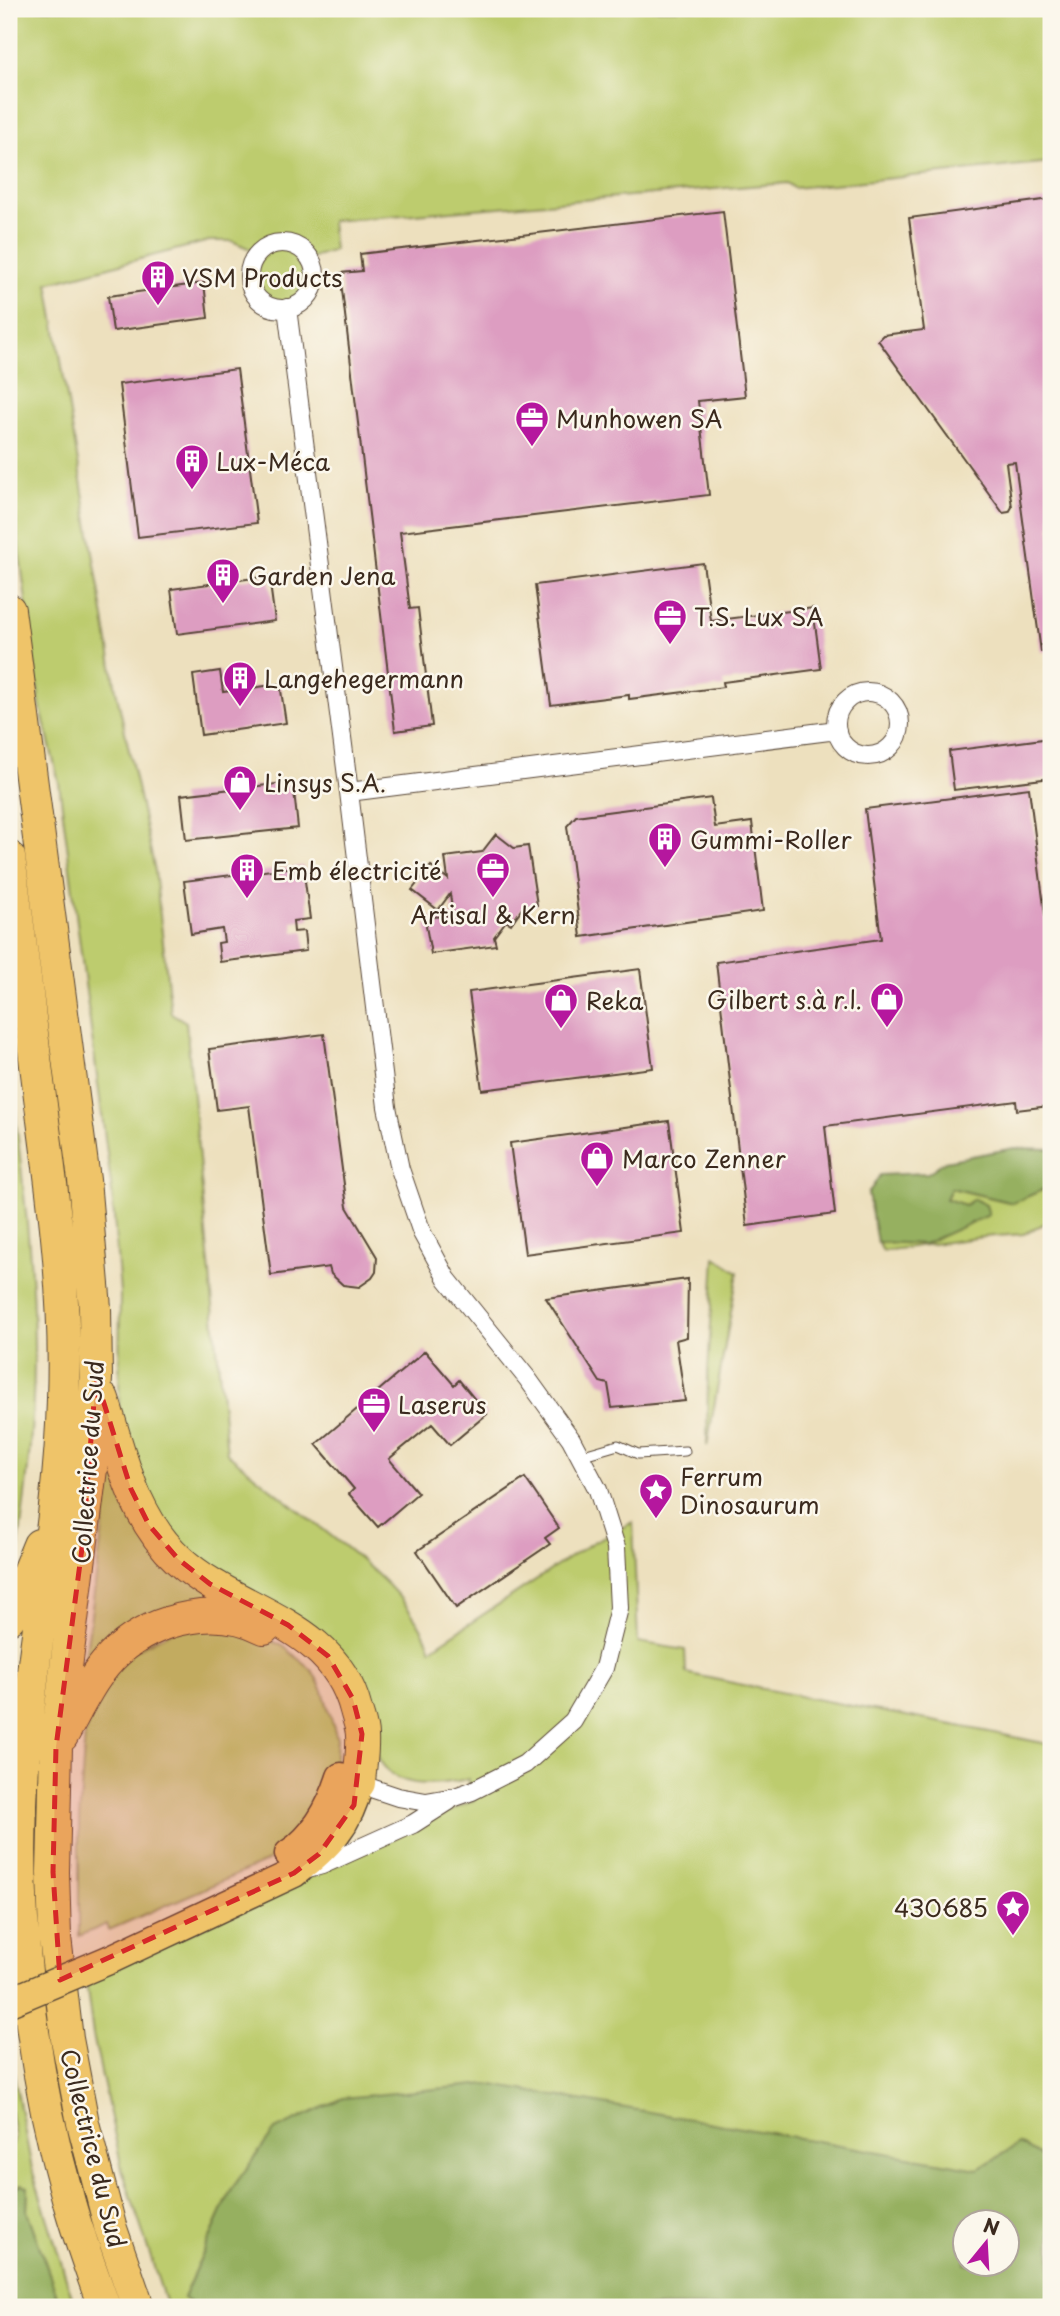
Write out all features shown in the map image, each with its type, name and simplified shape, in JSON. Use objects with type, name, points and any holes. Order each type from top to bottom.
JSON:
[{"type":"highway","name":"Collectrice du Sud","points":[[9,610],[92,1256],[96,1378],[85,1522],[56,1747],[53,1872],[55,1937],[67,2039],[92,2162],[110,2226],[138,2307]]},
{"type":"highway","name":"Collectrice du Sud","points":[[9,857],[61,1270],[64,1397],[56,1505],[29,1699],[23,1768],[21,1861],[24,1946],[30,2006],[45,2098],[69,2203],[104,2307]]},
{"type":"highway","points":[[96,1378],[131,1489],[149,1525],[178,1559],[211,1584],[288,1625],[328,1656],[342,1675],[353,1699],[362,1734],[350,1780]]},
{"type":"highway","points":[[9,1618],[56,1505]]},
{"type":"highway","points":[[56,1747],[96,1677],[118,1651],[147,1631],[181,1618],[219,1615],[254,1623],[289,1641],[317,1668],[329,1689],[343,1738],[350,1780]]},
{"type":"highway","points":[[9,1850],[23,1898]]},
{"type":"main road","points":[[9,1982],[109,1950],[294,1873],[319,1854],[338,1833],[354,1805],[350,1780]]},
{"type":"main road","points":[[9,2002],[268,1868],[303,1844],[350,1780]]},
{"type":"street","points":[[287,308],[387,1107],[400,1169],[422,1233],[447,1279],[527,1378],[571,1439],[598,1490],[616,1547],[619,1608],[604,1668],[573,1721],[525,1764],[455,1797],[413,1824],[322,1865],[294,1873]]},
{"type":"street","points":[[349,792],[836,730]]},
{"type":"street","points":[[350,1780],[398,1797],[426,1802],[455,1797]]},
{"type":"lane","points":[[580,1456],[618,1444],[638,1454],[685,1451]]},
{"type":"highlighted area","points":[[96,1378],[131,1489],[149,1525],[178,1559],[210,1584],[288,1625],[328,1656],[353,1699],[362,1734],[354,1805],[319,1854],[294,1873],[60,1980],[53,1872],[56,1747],[82,1548]]},
{"type":"green space","points":[[9,9],[1051,9],[1051,162],[794,188],[787,183],[331,221],[334,250],[310,258],[314,281],[307,296],[295,305],[279,307],[263,303],[252,292],[249,275],[257,252],[232,241],[209,241],[48,283],[116,690],[155,871],[171,1013],[186,1022],[227,1453],[353,1553],[384,1581],[411,1612],[431,1649],[593,1542],[633,1522],[638,1642],[685,1650],[686,1673],[1051,1745],[1051,2162],[1019,2144],[978,2169],[233,2187],[183,2298],[196,2307],[167,2307],[122,2169],[93,2035],[86,1982],[474,1800],[468,1779],[414,1783],[391,1773],[382,1764],[375,1750],[364,1696],[216,1578],[156,1519],[119,1409],[120,1293],[112,1192],[59,783],[40,705],[9,474]]},
{"type":"green space","points":[[9,1059],[28,1238],[34,1345],[28,1462],[14,1578],[9,1592]]},
{"type":"green space","points":[[1014,1148],[1051,1149],[1051,1186],[1013,1203],[951,1188],[946,1199],[965,1205],[974,1199],[986,1205],[989,1215],[924,1244],[877,1242],[868,1194],[880,1175],[928,1173],[945,1161]]},
{"type":"green space","points":[[1051,1186],[1051,1220],[1024,1234],[883,1251],[877,1242],[924,1244],[965,1205],[946,1199],[951,1188],[1013,1203]]},
{"type":"green space","points":[[715,1257],[738,1272],[707,1446],[708,1372]]},
{"type":"green space","points":[[113,1453],[216,1593],[204,1607],[82,1681]]},
{"type":"green space","points":[[182,1626],[250,1630],[283,1646],[312,1670],[323,1691],[337,1738],[335,1775],[299,1840],[266,1862],[109,1930],[107,1924],[79,1936],[79,1820],[85,1733],[99,1688],[122,1657]]},
{"type":"green space","points":[[9,2050],[32,2169],[75,2307],[61,2307],[27,2211],[28,2187],[21,2185],[9,2191],[9,2147],[15,2136],[9,2105]]},
{"type":"green space","points":[[487,2084],[978,2169],[1019,2144],[1051,2162],[1051,2307],[196,2307],[183,2298],[233,2187],[275,2130],[343,2098]]},
{"type":"green space","points":[[21,2185],[28,2187],[27,2211],[61,2307],[9,2307],[9,2191]]},
{"type":"building","points":[[1051,199],[1051,651],[1041,652],[1015,462],[1006,463],[1012,507],[1009,512],[1003,513],[878,340],[883,335],[924,330],[909,218]]},
{"type":"building","name":"Munhowen SA","points":[[723,211],[745,396],[698,401],[709,495],[400,532],[410,609],[418,608],[432,726],[395,731],[340,273],[362,271],[360,254]]},
{"type":"building","name":"VSM Products","points":[[204,283],[208,318],[113,331],[108,296]]},
{"type":"building","points":[[237,369],[257,523],[138,537],[119,384]]},
{"type":"building","points":[[703,563],[711,621],[813,608],[821,669],[723,682],[724,687],[629,699],[629,695],[551,705],[535,585]]},
{"type":"building","name":"Garden Jena","points":[[269,576],[275,621],[177,634],[171,589]]},
{"type":"building","name":"Langehegermann","points":[[220,671],[223,692],[280,684],[286,723],[201,735],[193,675]]},
{"type":"building","points":[[1051,738],[1051,778],[954,790],[949,751]]},
{"type":"building","name":"Linsys S.A.","points":[[293,782],[298,828],[186,840],[181,795]]},
{"type":"building","name":"Gilbert s.à r.l.","points":[[1029,788],[1051,962],[1049,1106],[1017,1110],[1016,1101],[825,1126],[835,1214],[747,1226],[716,962],[881,939],[865,809]]},
{"type":"building","name":"Gummi-Roller","points":[[711,798],[715,827],[752,822],[763,911],[581,937],[567,826],[576,816]]},
{"type":"building","name":"Artisal & Kern","points":[[496,834],[514,848],[528,846],[537,905],[523,907],[511,924],[506,921],[494,937],[496,945],[431,954],[426,926],[433,917],[453,915],[450,894],[438,910],[412,890],[431,866],[448,879],[445,857],[482,852]]},
{"type":"building","name":"Emb électricité","points":[[303,866],[310,919],[293,921],[294,932],[304,931],[306,951],[220,962],[218,943],[224,942],[222,929],[191,934],[184,881]]},
{"type":"building","name":"Reka","points":[[640,969],[653,1068],[482,1090],[469,992]]},
{"type":"building","points":[[324,1034],[347,1207],[377,1257],[376,1272],[359,1287],[343,1285],[331,1274],[329,1267],[271,1275],[249,1106],[217,1110],[209,1049]]},
{"type":"building","name":"Marco Zenner","points":[[669,1121],[684,1233],[525,1254],[510,1143]]},
{"type":"building","points":[[688,1279],[687,1337],[676,1340],[685,1401],[612,1408],[608,1384],[600,1382],[546,1298]]},
{"type":"building","name":"Laserus","points":[[425,1351],[454,1385],[459,1380],[487,1414],[450,1445],[432,1424],[389,1459],[418,1493],[378,1527],[349,1494],[354,1489],[316,1444]]},
{"type":"building","points":[[525,1478],[559,1528],[545,1538],[550,1544],[456,1608],[417,1551]]},
{"type":"place","name":"VSM Products","points":[[158,307]]},
{"type":"place","name":"Munhowen SA","points":[[532,448]]},
{"type":"place","name":"Lux-Méca","points":[[192,491]]},
{"type":"place","name":"Garden Jena","points":[[223,605]]},
{"type":"place","name":"T.S. Lux SA","points":[[670,646]]},
{"type":"place","name":"Langehegermann","points":[[240,708]]},
{"type":"place","name":"Linsys S.A.","points":[[240,812]]},
{"type":"place","name":"Gummi-Roller","points":[[665,869]]},
{"type":"place","name":"Artisal & Kern","points":[[493,899]]},
{"type":"place","name":"Emb électricité","points":[[247,900]]},
{"type":"place","name":"Gilbert s.à r.l.","points":[[887,1029]]},
{"type":"place","name":"Reka","points":[[561,1030]]},
{"type":"place","name":"Marco Zenner","points":[[597,1188]]},
{"type":"place","name":"Laserus","points":[[374,1434]]},
{"type":"place","name":"Ferrum Dinosaurum","points":[[656,1520]]},
{"type":"place","name":"430685","points":[[1013,1937]]}]
